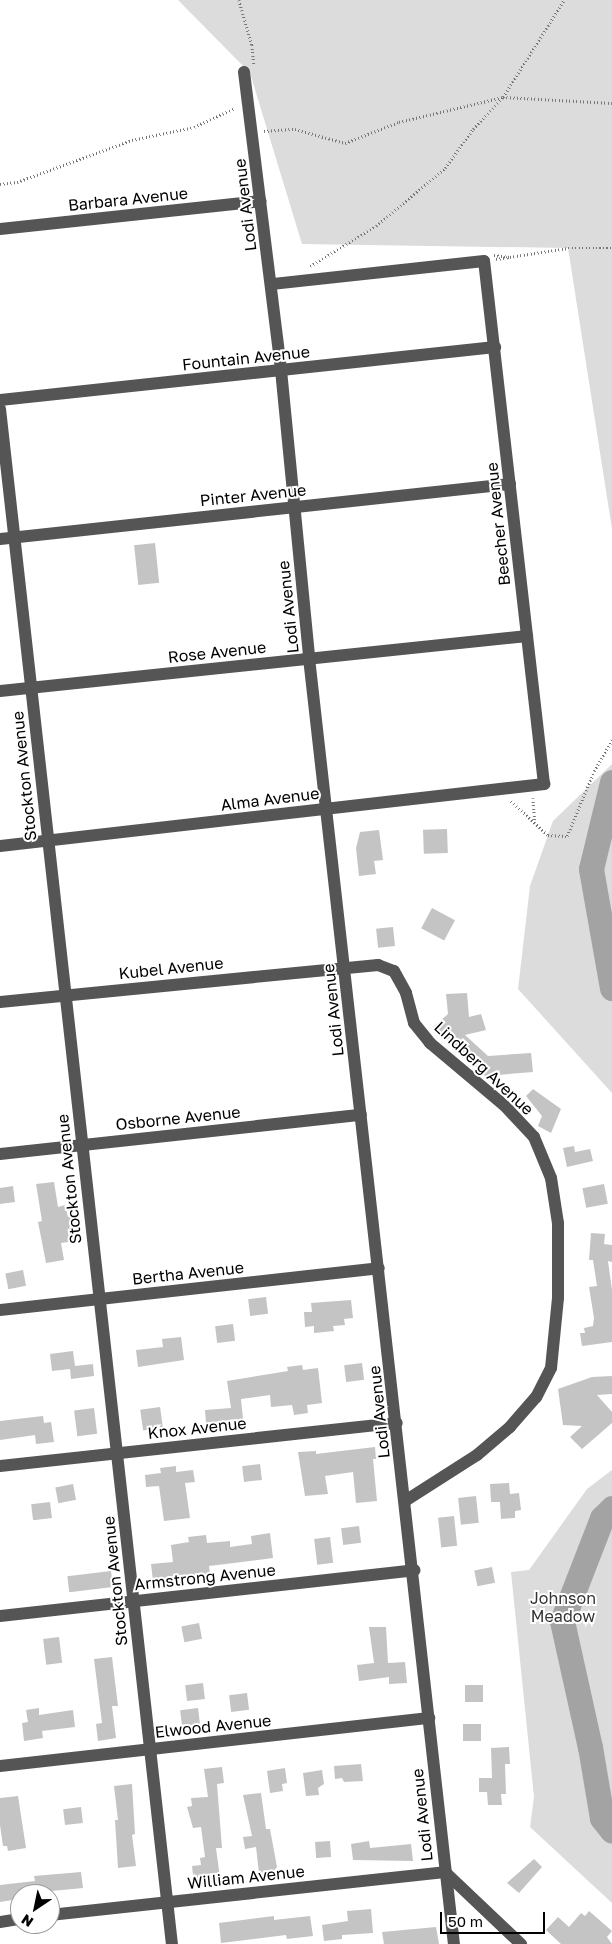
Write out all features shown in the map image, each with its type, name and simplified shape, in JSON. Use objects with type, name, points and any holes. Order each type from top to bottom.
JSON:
[{"type":"street","name":"Lodi Avenue","points":[[249,73],[248,102],[281,370],[309,658],[360,1115],[414,1570],[454,1944]]},
{"type":"street","name":"Barbara Avenue","points":[[0,229],[260,201]]},
{"type":"street","points":[[271,284],[484,261]]},
{"type":"street","name":"Beecher Avenue","points":[[484,261],[527,636],[538,784]]},
{"type":"street","name":"Fountain Avenue","points":[[0,400],[495,347]]},
{"type":"street","name":"Stockton Avenue","points":[[0,409],[172,1944]]},
{"type":"street","name":"Pinter Avenue","points":[[0,539],[510,484]]},
{"type":"street","name":"Rose Avenue","points":[[0,691],[527,636]]},
{"type":"street","name":"Alma Avenue","points":[[0,846],[538,784]]},
{"type":"street","name":"Lindberg Avenue","points":[[345,968],[378,964],[394,971],[406,994],[414,1024],[430,1043],[504,1105],[534,1137],[551,1178],[558,1223],[558,1298],[551,1368],[536,1397],[510,1427],[477,1455],[405,1500]]},
{"type":"street","name":"Kubel Avenue","points":[[0,1002],[345,968]]},
{"type":"street","name":"Osborne Avenue","points":[[0,1154],[360,1115]]},
{"type":"street","name":"Bertha Avenue","points":[[0,1310],[379,1268]]},
{"type":"street","name":"Knox Avenue","points":[[0,1466],[397,1423]]},
{"type":"street","name":"Armstrong Avenue","points":[[0,1616],[414,1570]]},
{"type":"street","name":"Elwood Avenue","points":[[0,1766],[429,1718]]},
{"type":"street","points":[[445,1872],[521,1944]]},
{"type":"street","name":"William Avenue","points":[[60,1915],[167,1901],[445,1872]]},
{"type":"path","points":[[239,0],[252,45],[249,73]]},
{"type":"path","points":[[307,268],[376,226],[445,168],[473,129],[503,97],[564,0]]},
{"type":"path","points":[[252,132],[296,129],[345,143],[399,122],[503,97],[612,103]]},
{"type":"path","points":[[0,184],[17,182],[132,140],[194,127],[248,102]]},
{"type":"path","points":[[484,261],[568,248],[612,248]]},
{"type":"path","points":[[496,788],[535,821],[548,835],[567,836],[594,771],[612,740]]},
{"type":"path","points":[[535,821],[538,784]]},
{"type":"green space","points":[[178,0],[612,0],[612,529],[568,248],[302,244],[250,73]]},
{"type":"green space","points":[[612,764],[612,1093],[518,989],[530,886],[553,821]]},
{"type":"green space","name":"Johnson Meadow","points":[[612,1470],[612,1903],[530,1827],[534,1797],[511,1572],[529,1570],[587,1489]]},
{"type":"building","points":[[155,543],[159,583],[138,585],[134,545]]},
{"type":"building","points":[[447,829],[448,853],[424,854],[423,830]]},
{"type":"building","points":[[379,830],[383,860],[374,861],[376,874],[359,876],[356,848],[360,832]]},
{"type":"building","points":[[432,908],[455,920],[444,941],[421,928]]},
{"type":"building","points":[[393,927],[395,946],[378,948],[376,929]]},
{"type":"building","points":[[467,993],[469,1017],[481,1014],[486,1030],[465,1035],[488,1056],[531,1053],[533,1072],[485,1076],[433,1027],[448,1014],[446,994]]},
{"type":"building","points":[[533,1089],[561,1109],[551,1133],[538,1126],[542,1116],[526,1096]]},
{"type":"building","points":[[574,1146],[575,1152],[590,1149],[593,1161],[567,1167],[563,1148]]},
{"type":"building","points":[[54,1182],[58,1207],[65,1205],[68,1217],[71,1217],[70,1230],[74,1230],[76,1241],[61,1243],[64,1260],[46,1263],[38,1222],[42,1221],[36,1184]]},
{"type":"building","points":[[604,1184],[608,1204],[586,1208],[582,1188]]},
{"type":"building","points":[[13,1186],[15,1202],[0,1204],[0,1188]]},
{"type":"building","points":[[591,1233],[605,1234],[604,1244],[612,1245],[612,1262],[608,1261],[612,1290],[612,1342],[582,1346],[580,1333],[585,1333],[584,1328],[593,1326],[594,1318],[589,1287],[597,1286],[593,1260],[589,1260]]},
{"type":"building","points":[[23,1270],[26,1286],[8,1289],[5,1273]]},
{"type":"building","points":[[266,1297],[268,1314],[250,1316],[248,1299]]},
{"type":"building","points":[[351,1300],[353,1318],[344,1319],[345,1325],[333,1326],[334,1331],[314,1333],[314,1326],[305,1327],[304,1312],[312,1312],[311,1303]]},
{"type":"building","points":[[233,1324],[235,1341],[217,1343],[215,1326]]},
{"type":"building","points":[[181,1337],[184,1360],[138,1367],[136,1350],[163,1347],[162,1339]]},
{"type":"building","points":[[73,1351],[75,1366],[93,1364],[94,1376],[71,1379],[70,1369],[52,1371],[50,1354]]},
{"type":"building","points":[[362,1363],[364,1380],[346,1382],[344,1365]]},
{"type":"building","points":[[302,1365],[303,1370],[318,1368],[322,1403],[307,1405],[308,1413],[294,1415],[292,1405],[271,1407],[270,1395],[241,1399],[243,1419],[206,1423],[205,1410],[231,1408],[227,1381],[288,1371],[287,1367]]},
{"type":"building","points":[[612,1376],[612,1394],[597,1395],[612,1412],[612,1423],[582,1449],[570,1437],[582,1426],[563,1425],[558,1389],[592,1377]]},
{"type":"building","points":[[160,1407],[163,1428],[143,1431],[140,1410]]},
{"type":"building","points":[[94,1408],[97,1434],[77,1436],[74,1410]]},
{"type":"building","points":[[43,1416],[44,1423],[51,1422],[54,1442],[36,1444],[35,1435],[0,1440],[0,1421]]},
{"type":"building","points":[[375,1447],[376,1459],[373,1459],[377,1501],[356,1503],[353,1472],[325,1476],[328,1494],[305,1496],[298,1452],[316,1451],[316,1454]]},
{"type":"building","points":[[260,1464],[262,1480],[244,1482],[242,1466]]},
{"type":"building","points":[[176,1466],[176,1472],[193,1470],[195,1482],[185,1483],[190,1518],[164,1521],[159,1486],[146,1487],[145,1475],[161,1473],[160,1468]]},
{"type":"building","points":[[509,1483],[510,1494],[519,1493],[521,1510],[515,1511],[515,1518],[501,1519],[500,1502],[491,1502],[490,1484]]},
{"type":"building","points":[[73,1484],[76,1500],[58,1503],[55,1487]]},
{"type":"building","points":[[476,1496],[479,1523],[461,1525],[458,1498]]},
{"type":"building","points":[[50,1502],[52,1518],[33,1520],[31,1504]]},
{"type":"building","points":[[454,1516],[457,1546],[441,1548],[438,1518]]},
{"type":"building","points":[[359,1526],[361,1543],[343,1545],[341,1528]]},
{"type":"building","points":[[270,1533],[273,1558],[209,1566],[210,1574],[153,1581],[151,1564],[173,1562],[171,1545],[189,1542],[188,1537],[206,1535],[207,1543],[230,1541],[230,1547],[252,1544],[251,1536]]},
{"type":"building","points":[[330,1537],[333,1563],[317,1565],[314,1539]]},
{"type":"building","points":[[492,1567],[495,1583],[477,1586],[474,1570]]},
{"type":"building","points":[[111,1571],[113,1587],[69,1592],[67,1576]]},
{"type":"building","points":[[199,1623],[202,1639],[184,1642],[181,1626]]},
{"type":"building","points":[[369,1627],[386,1627],[388,1663],[405,1662],[407,1683],[389,1684],[389,1677],[359,1681],[357,1665],[374,1663]]},
{"type":"building","points":[[59,1637],[62,1663],[46,1665],[43,1639]]},
{"type":"building","points":[[112,1657],[118,1706],[112,1706],[116,1738],[98,1741],[96,1724],[102,1723],[94,1659]]},
{"type":"building","points":[[203,1683],[205,1699],[187,1701],[185,1685]]},
{"type":"building","points":[[465,1685],[483,1685],[483,1702],[465,1702]]},
{"type":"building","points":[[247,1693],[249,1710],[231,1712],[229,1695]]},
{"type":"building","points":[[39,1708],[39,1715],[73,1710],[75,1727],[42,1731],[43,1738],[24,1741],[22,1723],[28,1722],[26,1710]]},
{"type":"building","points":[[198,1708],[200,1724],[182,1726],[180,1710]]},
{"type":"building","points":[[463,1724],[481,1724],[481,1741],[463,1741]]},
{"type":"building","points":[[509,1747],[510,1764],[505,1764],[506,1794],[501,1794],[502,1805],[488,1805],[487,1792],[479,1792],[479,1778],[492,1778],[491,1748]]},
{"type":"building","points":[[361,1764],[363,1781],[344,1782],[342,1778],[335,1779],[334,1766]]},
{"type":"building","points":[[222,1767],[224,1783],[217,1784],[222,1848],[216,1848],[221,1885],[194,1885],[192,1866],[201,1865],[200,1858],[205,1857],[201,1827],[193,1828],[187,1807],[192,1806],[191,1798],[208,1797],[204,1769]]},
{"type":"building","points":[[285,1768],[287,1783],[282,1784],[283,1791],[270,1793],[267,1771]]},
{"type":"building","points":[[322,1770],[324,1784],[318,1788],[319,1795],[306,1796],[303,1773]]},
{"type":"building","points":[[132,1784],[135,1834],[132,1835],[136,1866],[118,1868],[115,1820],[118,1820],[114,1786]]},
{"type":"building","points":[[261,1793],[266,1829],[270,1829],[277,1867],[274,1871],[259,1873],[256,1847],[245,1849],[243,1837],[252,1836],[243,1795]]},
{"type":"building","points":[[18,1796],[26,1848],[8,1851],[7,1846],[3,1846],[0,1825],[0,1798]]},
{"type":"building","points":[[81,1807],[83,1823],[65,1825],[63,1809]]},
{"type":"building","points":[[330,1841],[331,1857],[316,1858],[315,1842]]},
{"type":"building","points":[[369,1841],[370,1848],[411,1844],[413,1861],[353,1860],[351,1844]]},
{"type":"building","points":[[534,1859],[542,1867],[519,1893],[507,1883]]},
{"type":"building","points":[[81,1872],[83,1888],[60,1890],[60,1884],[10,1884],[10,1900],[0,1902],[0,1885],[35,1881],[34,1876]]},
{"type":"building","points":[[371,1909],[373,1933],[342,1935],[342,1939],[324,1941],[322,1925],[348,1921],[347,1911]]},
{"type":"building","points":[[589,1911],[612,1931],[607,1937],[612,1944],[561,1944],[546,1930],[558,1917],[569,1927],[581,1913],[585,1916]]},
{"type":"building","points":[[274,1916],[274,1920],[310,1916],[313,1936],[287,1939],[286,1935],[221,1943],[219,1923]]},
{"type":"building","points":[[436,1927],[439,1944],[384,1944],[382,1932]]},
{"type":"waterway","points":[[612,782],[591,869],[612,988]]},
{"type":"waterway","points":[[612,1508],[602,1518],[562,1621],[590,1747],[602,1818],[612,1831]]}]
